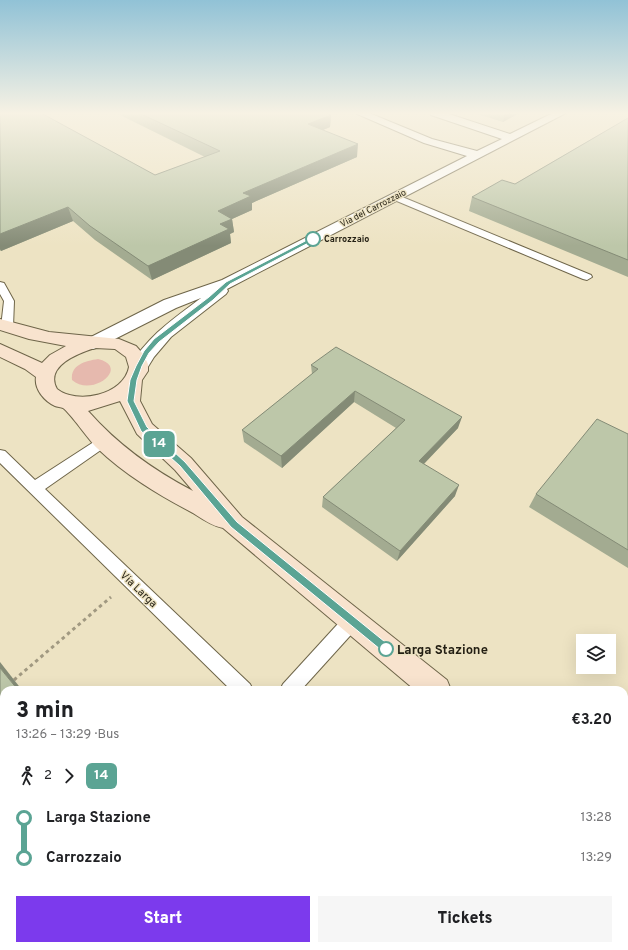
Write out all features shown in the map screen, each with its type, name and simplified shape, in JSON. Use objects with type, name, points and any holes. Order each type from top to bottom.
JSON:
[{"type":"main road","points":[[3,325],[43,337],[93,343],[108,343],[120,345],[130,350],[137,357],[136,373],[130,401],[144,429],[183,464],[234,524],[432,686]]},
{"type":"main road","points":[[93,343],[81,346],[58,358],[50,366],[46,375],[47,389],[52,396],[70,403],[84,404],[99,402],[125,389],[136,373]]},
{"type":"main road","points":[[0,350],[32,365],[46,375]]},
{"type":"main road","points":[[70,403],[103,441],[141,472],[172,491],[234,524]]},
{"type":"street","name":"Via del Carrozzaio","points":[[93,343],[170,304],[228,283],[472,157]]},
{"type":"street","name":"Via del Carrozzaio","points":[[136,373],[146,352],[156,340],[211,298],[228,283]]},
{"type":"lane","points":[[395,197],[587,276]]},
{"type":"lane","points":[[0,285],[9,301],[3,325]]},
{"type":"lane","points":[[35,488],[103,441]]},
{"type":"lane","name":"Via Larga","points":[[0,455],[240,686]]},
{"type":"lane","points":[[293,686],[352,621]]},
{"type":"path","points":[[14,680],[114,595]]},
{"type":"shaded area","points":[[98,359],[107,363],[111,368],[110,374],[105,379],[98,383],[89,385],[80,385],[72,380],[73,371],[76,367],[88,361]]},
{"type":"building","points":[[0,157],[123,157],[155,175],[203,157],[327,157],[243,193],[251,196],[218,211],[232,219],[220,224],[229,229],[148,266],[90,226],[68,207],[0,234]]},
{"type":"building","points":[[561,157],[628,157],[628,260],[472,197],[502,180],[515,184]]},
{"type":"building","points":[[336,347],[462,417],[419,461],[459,485],[400,551],[323,497],[405,420],[355,391],[281,456],[242,430],[318,369],[311,365]]},
{"type":"building","points":[[597,419],[628,434],[628,550],[536,494]]},
{"type":"building","points":[[0,668],[15,686],[0,686]]},
{"type":"bus line","name":"14","points":[[313,239],[228,283],[211,298],[156,340],[146,352],[139,366],[138,373],[134,380],[130,401],[144,429],[183,464],[234,524],[386,649]]},
{"type":"place","name":"Carrozzaio","points":[[313,239]]},
{"type":"place","name":"Larga Stazione","points":[[386,649]]}]
